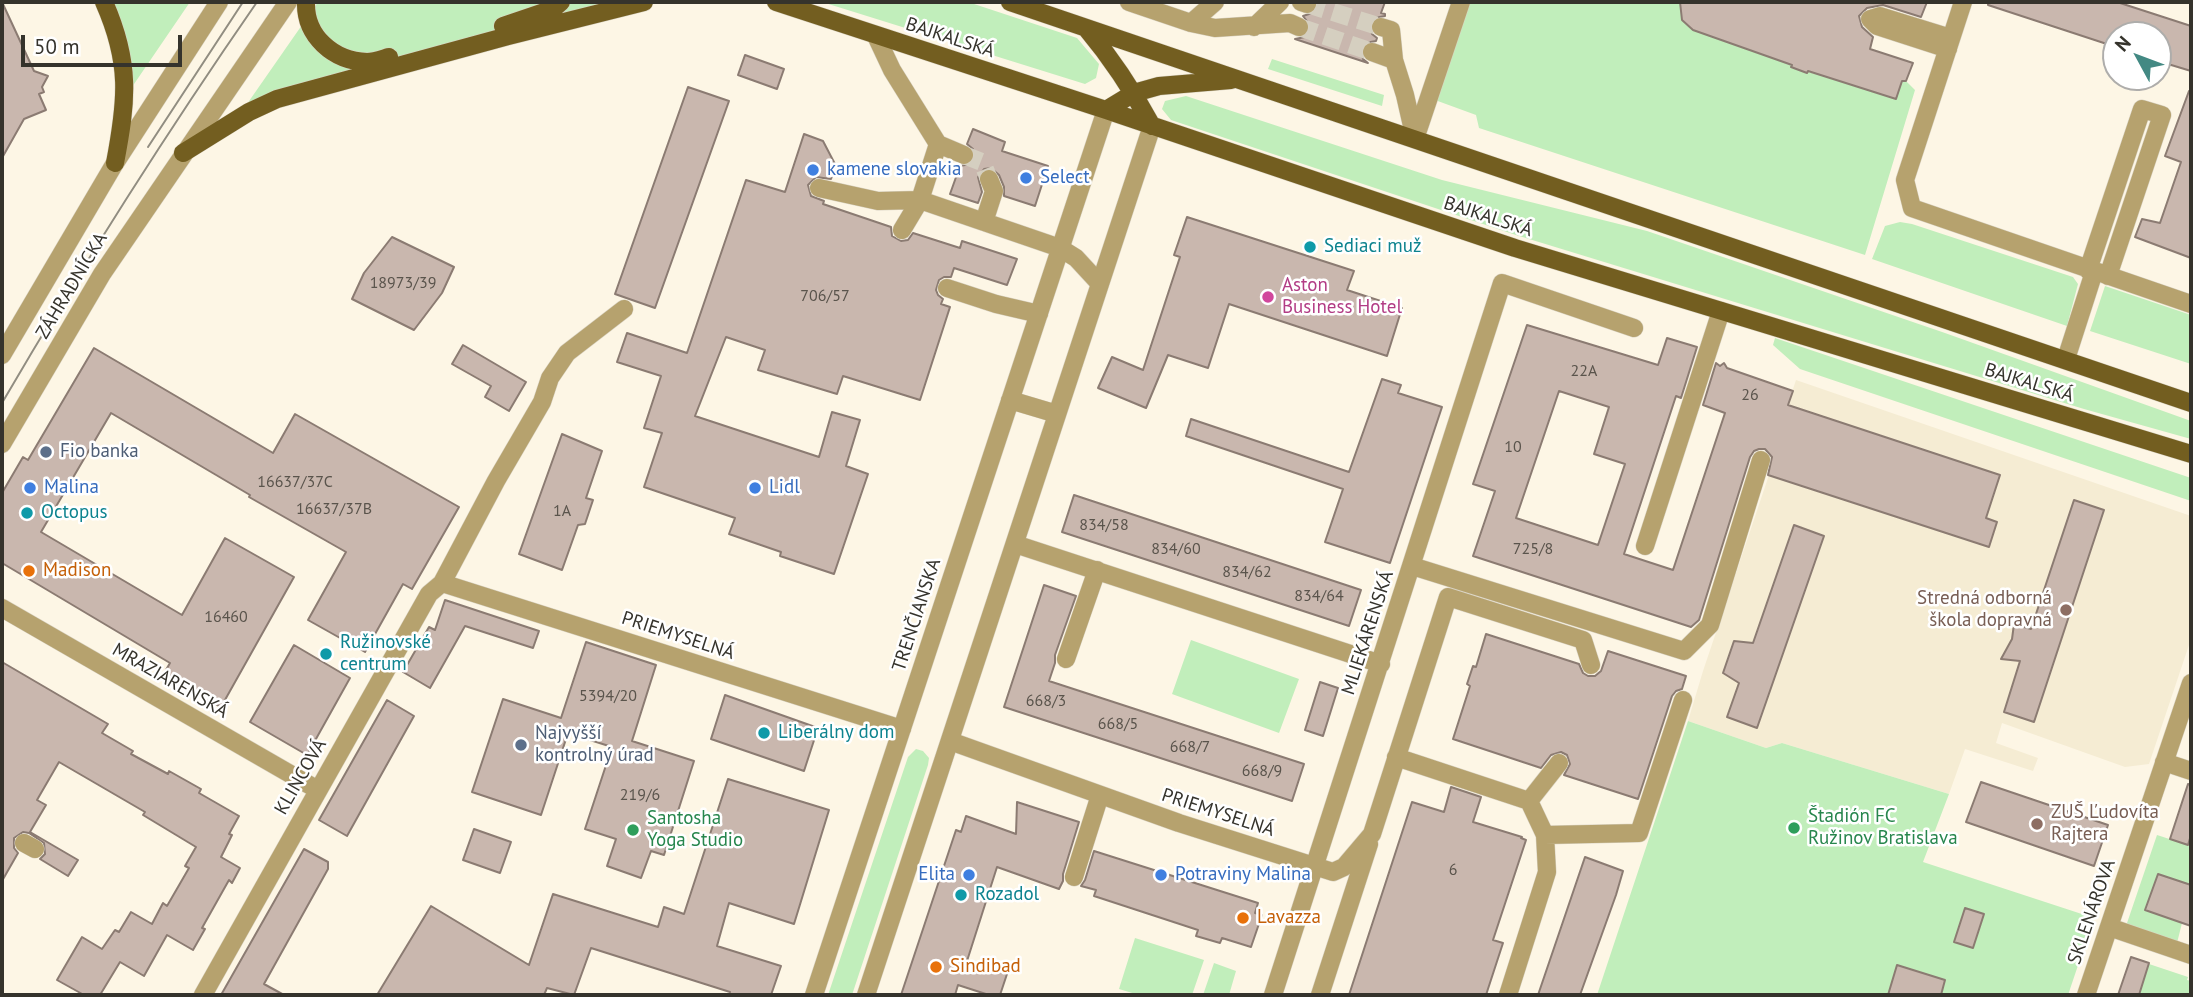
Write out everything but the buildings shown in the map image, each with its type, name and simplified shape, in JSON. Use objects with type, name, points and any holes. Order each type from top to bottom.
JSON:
[{"type":"main road","points":[[104,2],[119,43],[124,76],[125,97],[115,163]]},
{"type":"main road","points":[[306,2],[310,26],[321,43],[336,54],[369,62],[507,25],[553,9],[561,2]]},
{"type":"main road","points":[[183,153],[249,112],[277,99],[644,2]]},
{"type":"main road","name":"BAJKALSKÁ","points":[[776,2],[1515,248],[2191,454]]},
{"type":"main road","name":"BAJKALSKÁ","points":[[1010,2],[2191,400]]},
{"type":"main road","points":[[1086,27],[1111,57],[1152,126]]},
{"type":"main road","points":[[1106,110],[1134,93],[1183,82],[1242,79]]},
{"type":"street","name":"ZÁHRADNÍCKA","points":[[2,355],[115,163],[219,2]]},
{"type":"street","name":"ZÁHRADNÍCKA","points":[[2,444],[103,274],[288,2]]},
{"type":"street","points":[[1129,2],[1191,23],[1215,28],[1290,23],[1300,26]]},
{"type":"street","points":[[1191,23],[1215,2]]},
{"type":"street","points":[[1254,27],[1280,2]]},
{"type":"street","points":[[1415,139],[1461,2]]},
{"type":"street","points":[[1963,2],[1905,180],[1912,208],[2191,304]]},
{"type":"street","points":[[1381,27],[1391,30],[1394,60],[1415,139]]},
{"type":"street","points":[[876,36],[892,71],[938,144],[964,155]]},
{"type":"street","points":[[1372,52],[1394,60]]},
{"type":"street","points":[[2142,109],[2162,115],[2097,272],[2142,109]]},
{"type":"street","name":"TRENČIANSKA","points":[[814,995],[1106,110]]},
{"type":"street","points":[[866,995],[1152,126]]},
{"type":"street","points":[[902,230],[920,200],[938,144]]},
{"type":"street","points":[[984,222],[994,191],[989,179]]},
{"type":"street","points":[[819,188],[878,201],[920,200],[1060,248],[1076,258],[1100,284]]},
{"type":"street","name":"BAJKALSKÁ","points":[[2066,359],[2097,272]]},
{"type":"street","name":"MLIEKÁRENSKÁ","points":[[1273,995],[1505,275],[1634,328]]},
{"type":"street","points":[[947,288],[1038,314]]},
{"type":"street","name":"KLINCOVÁ","points":[[203,995],[429,594],[442,583],[542,402],[550,378],[567,354],[624,309]]},
{"type":"street","points":[[1646,546],[1720,311]]},
{"type":"street","points":[[1010,400],[1057,414]]},
{"type":"street","points":[[1412,566],[1684,651],[1710,625],[1761,460]]},
{"type":"street","points":[[1015,544],[1381,664]]},
{"type":"street","points":[[1066,659],[1097,570]]},
{"type":"street","name":"PRIEMYSELNÁ","points":[[442,583],[902,729]]},
{"type":"street","points":[[1320,995],[1448,597],[1583,640],[1591,665]]},
{"type":"street","name":"MRAZIARENSKÁ","points":[[2,608],[318,790]]},
{"type":"street","name":"SKLENÁROVA","points":[[2086,995],[2191,683]]},
{"type":"street","points":[[1545,835],[1639,833],[1683,700]]},
{"type":"street","name":"PRIEMYSELNÁ","points":[[950,741],[1100,795],[1316,867]]},
{"type":"street","points":[[1396,757],[1529,801],[1545,835],[1547,872],[1508,995]]},
{"type":"street","points":[[2164,762],[2191,771]]},
{"type":"street","points":[[1529,801],[1559,763]]},
{"type":"street","points":[[1074,877],[1100,795]]},
{"type":"street","points":[[1316,867],[1332,872],[1344,867],[1372,834]]},
{"type":"street","points":[[2109,927],[2191,955]]},
{"type":"shaded area","points":[[1796,380],[2191,516],[2191,639],[2149,764],[2125,767],[2002,723],[1996,743],[2038,758],[2033,771],[1965,749],[1949,794],[1782,743],[1766,748],[1688,721],[1769,475],[1779,431]]},
{"type":"green space","points":[[110,2],[190,2],[132,87]]},
{"type":"green space","points":[[318,2],[618,2],[352,69],[247,104]]},
{"type":"green space","points":[[822,2],[968,2],[1077,38],[1099,64],[1096,78],[1085,84]]},
{"type":"green space","points":[[1469,2],[1680,2],[1682,20],[1693,30],[1792,65],[1791,68],[1829,77],[1895,99],[1902,81],[1906,81],[1915,90],[1865,255],[1479,128],[1476,115],[1435,100]]},
{"type":"green space","points":[[1272,59],[1384,95],[1382,106],[1268,69]]},
{"type":"green space","points":[[1186,96],[1442,180],[1647,231],[2191,421],[2191,439],[2084,409],[1516,235],[1171,120],[1162,109],[1165,101]]},
{"type":"green space","points":[[1900,222],[2073,277],[2078,284],[2067,326],[1872,259],[1885,226]]},
{"type":"green space","points":[[2105,286],[2191,315],[2191,364],[2090,331]]},
{"type":"green space","points":[[1775,338],[2191,478],[2191,501],[1800,369],[1773,345]]},
{"type":"green space","points":[[1191,640],[1299,679],[1279,733],[1172,694]]},
{"type":"green space","name":"Štadión FC Ružinov Bratislava","points":[[1688,721],[1766,748],[1782,743],[1949,794],[1923,862],[2094,918],[2068,995],[1597,995]]},
{"type":"green space","points":[[916,749],[923,751],[929,758],[928,765],[852,995],[828,995],[908,757]]},
{"type":"green space","points":[[2157,835],[2191,846],[2191,885],[2158,874],[2146,910],[2182,923],[2177,943],[2126,926]]},
{"type":"green space","points":[[1135,938],[1204,960],[1192,995],[1139,995],[1119,989]]},
{"type":"green space","points":[[1214,963],[1236,971],[1229,995],[1203,995]]},
{"type":"green space","points":[[2149,964],[2188,977],[2187,980],[2191,981],[2191,995],[2138,995]]},
{"type":"tunnel","points":[[1307,4],[1381,27]]},
{"type":"tunnel","points":[[1299,27],[1372,52]]},
{"type":"tunnel","points":[[964,155],[982,162],[989,179]]},
{"type":"tram line","points":[[148,147],[243,2]]},
{"type":"tram line","points":[[2,403],[126,200],[257,2]]},
{"type":"place","name":"kamene slovakia","points":[[813,170]]},
{"type":"place","name":"Select","points":[[1026,178]]},
{"type":"place","name":"Sediaci muž","points":[[1310,247]]},
{"type":"place","name":"Aston Business Hotel","points":[[1268,297]]},
{"type":"place","name":"Fio banka","points":[[46,452]]},
{"type":"place","name":"Malina","points":[[30,488]]},
{"type":"place","name":"Lidl","points":[[755,488]]},
{"type":"place","name":"Octopus","points":[[27,513]]},
{"type":"place","name":"Madison","points":[[29,571]]},
{"type":"place","name":"Stredná odborná škola dopravná","points":[[2066,610]]},
{"type":"place","name":"Ružinovské centrum","points":[[326,654]]},
{"type":"place","name":"Liberálny dom","points":[[764,733]]},
{"type":"place","name":"Najvyšší kontrolný úrad","points":[[521,745]]},
{"type":"place","name":"ZUŠ Ľudovíta Rajtera","points":[[2037,824]]},
{"type":"place","name":"Štadión FC Ružinov Bratislava","points":[[1794,828]]},
{"type":"place","name":"Santosha Yoga Studio","points":[[633,830]]},
{"type":"place","name":"Elita","points":[[969,875]]},
{"type":"place","name":"Potraviny Malina","points":[[1161,875]]},
{"type":"place","name":"Rozadol","points":[[961,895]]},
{"type":"place","name":"Lavazza","points":[[1243,918]]},
{"type":"place","name":"Sindibad","points":[[936,967]]}]
